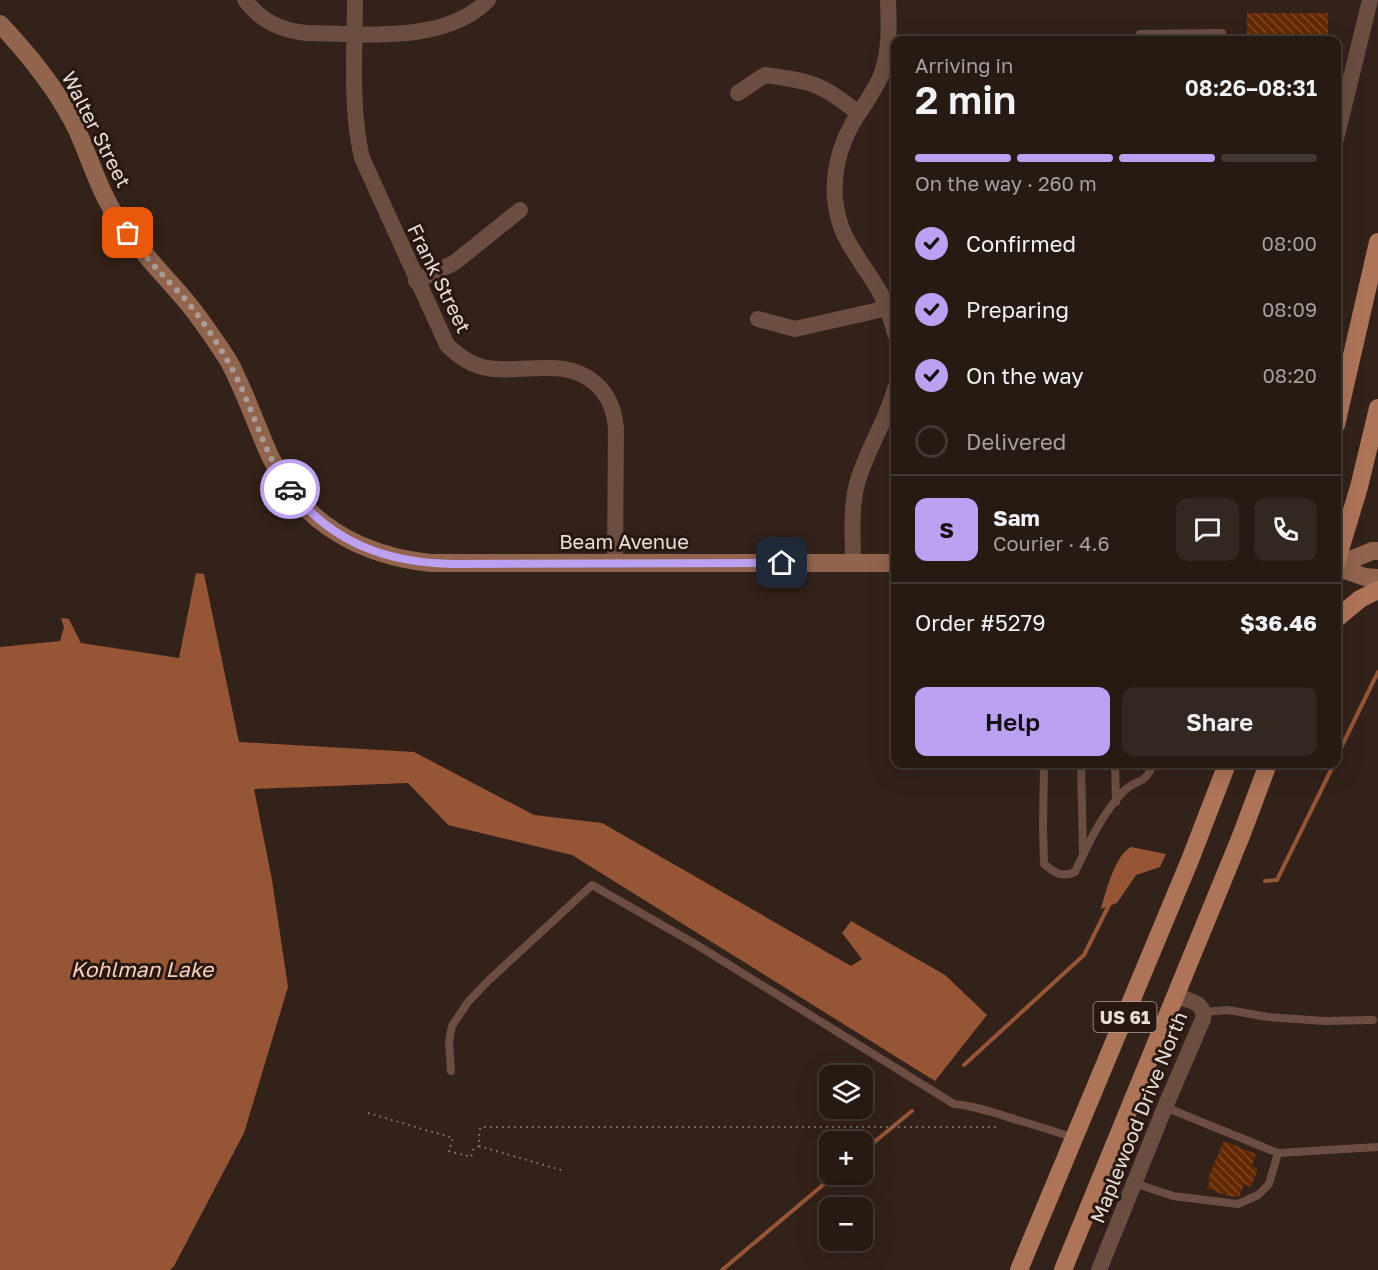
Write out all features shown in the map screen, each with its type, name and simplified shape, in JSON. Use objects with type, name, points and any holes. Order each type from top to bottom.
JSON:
[{"type":"main road","points":[[1341,403],[1378,242]]},
{"type":"main road","points":[[1341,548],[1359,487],[1378,408]]},
{"type":"main road","points":[[1341,615],[1360,599],[1378,590]]},
{"type":"main road","name":"US 61","points":[[1019,1270],[1186,871],[1225,768]]},
{"type":"main road","name":"US 61","points":[[1063,1270],[1266,768]]},
{"type":"street","points":[[245,0],[263,19],[291,32],[356,33],[426,31],[449,25],[468,16],[488,0]]},
{"type":"street","name":"Frank Street","points":[[356,0],[356,114],[357,136],[362,158],[447,345],[457,355],[482,367],[565,369],[590,379],[609,400],[615,414],[616,428],[615,564]]},
{"type":"street","points":[[888,0],[887,54],[874,91],[858,113],[843,141],[838,160],[835,198],[844,236],[853,254],[879,290],[891,318]]},
{"type":"street","points":[[1341,117],[1370,0]]},
{"type":"street","name":"Walter Street","points":[[0,24],[23,48],[60,100],[118,219],[137,247],[187,302],[228,362],[246,396],[272,460],[284,481],[316,518],[356,544]]},
{"type":"street","points":[[738,93],[765,75],[795,79],[812,82],[826,88],[858,113]]},
{"type":"street","points":[[416,281],[454,263],[520,210]]},
{"type":"street","points":[[758,319],[795,329],[888,308]]},
{"type":"street","points":[[853,563],[855,493],[863,467],[891,402]]},
{"type":"street","name":"Beam Avenue","points":[[356,544],[407,561],[431,563],[891,563]]},
{"type":"street","points":[[1341,563],[1372,551],[1378,551]]},
{"type":"street","points":[[1341,567],[1365,578],[1378,578]]},
{"type":"street","name":"Maplewood Drive North","points":[[1099,1270],[1165,1107],[1201,1027],[1204,1012],[1202,1007],[1197,1003],[1175,996]]},
{"type":"lane","points":[[1140,36],[1140,34],[1222,33]]},
{"type":"lane","points":[[1044,768],[1044,864],[1057,875],[1069,875],[1075,872],[1116,802],[1125,790],[1140,783],[1149,775],[1152,768]]},
{"type":"lane","points":[[1082,768],[1083,855]]},
{"type":"lane","points":[[1115,768],[1116,802]]},
{"type":"lane","points":[[451,1071],[449,1041],[452,1026],[468,1002],[592,885],[697,945],[954,1104],[979,1108],[1074,1138]]},
{"type":"lane","points":[[1204,1012],[1228,1010],[1268,1017],[1325,1021],[1373,1020]]},
{"type":"lane","points":[[1165,1107],[1278,1153],[1378,1146]]},
{"type":"lane","points":[[1134,1183],[1173,1196],[1238,1204],[1258,1195],[1269,1184],[1278,1153]]},
{"type":"path","points":[[368,1113],[453,1138],[449,1151],[471,1157],[473,1150],[478,1146]]},
{"type":"path","points":[[478,1146],[478,1132],[481,1127],[1010,1127]]},
{"type":"path","points":[[478,1146],[561,1170]]},
{"type":"water","name":"Kohlman Lake","points":[[196,573],[204,574],[239,742],[414,752],[534,815],[602,823],[851,966],[862,959],[842,933],[851,921],[945,975],[987,1015],[935,1081],[572,855],[448,825],[408,783],[254,789],[272,880],[288,987],[244,1133],[174,1266],[170,1270],[0,1270],[0,647],[60,641],[64,627],[61,618],[69,619],[81,643],[179,658]]},
{"type":"water","points":[[1131,847],[1166,854],[1160,867],[1136,875],[1117,903],[1101,909],[1116,865],[1125,851]]},
{"type":"building","points":[[1247,13],[1328,13],[1328,36],[1247,36]]},
{"type":"building","points":[[1224,1141],[1256,1154],[1252,1166],[1258,1169],[1251,1187],[1244,1184],[1240,1196],[1237,1197],[1227,1196],[1207,1188],[1210,1173]]},
{"type":"waterway","points":[[1341,748],[1378,672]]},
{"type":"waterway","points":[[1265,881],[1277,880],[1332,768]]},
{"type":"waterway","points":[[964,1065],[1084,955],[1111,901]]},
{"type":"waterway","points":[[873,1143],[912,1111]]},
{"type":"waterway","points":[[722,1270],[823,1185]]},
{"type":"way so far","points":[[128,233],[137,247],[187,302],[228,362],[246,396],[272,460],[290,489]]},
{"type":"route","points":[[290,489],[316,518],[335,532],[356,544],[407,561],[454,564],[782,563]]}]
